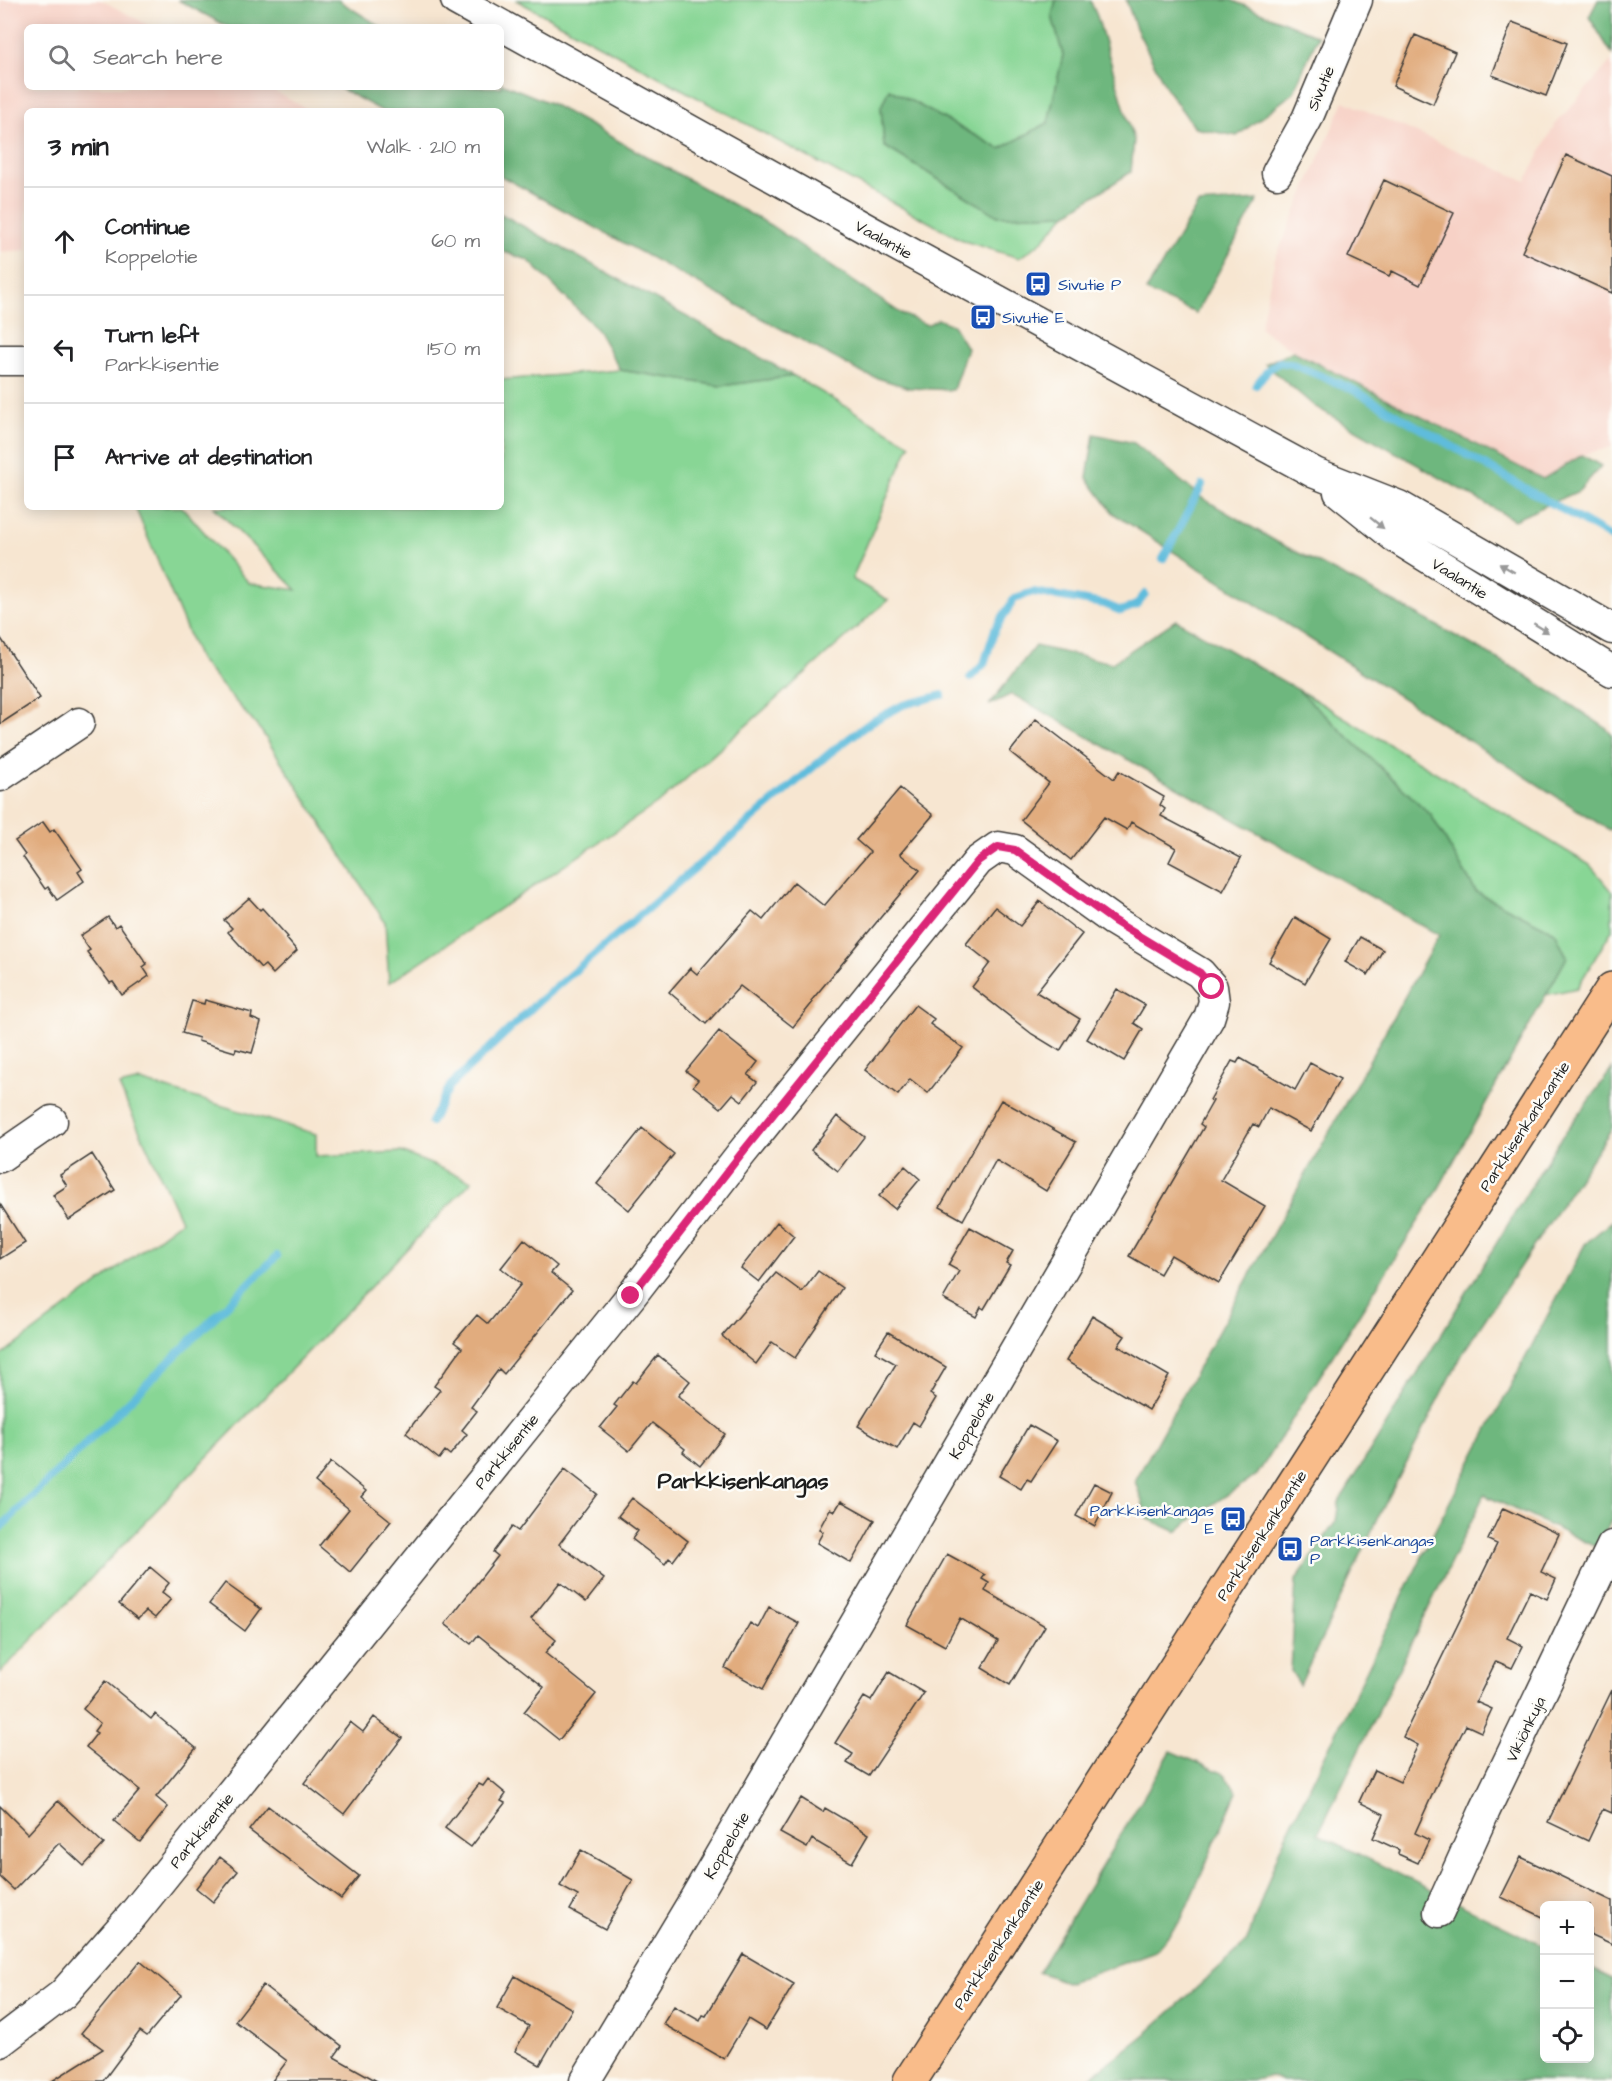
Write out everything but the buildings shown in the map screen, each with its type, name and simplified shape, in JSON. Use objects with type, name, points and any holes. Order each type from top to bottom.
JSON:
[{"type":"main road","name":"Parkkisenkankaantie","points":[[910,2081],[1612,989]]},
{"type":"street","name":"Vaalantie","points":[[456,0],[499,24]]},
{"type":"street","name":"Sivutie","points":[[1277,173],[1307,119],[1358,0]]},
{"type":"street","name":"Vaalantie","points":[[504,27],[872,232],[1315,473],[1399,506],[1612,628]]},
{"type":"street","points":[[0,360],[24,360]]},
{"type":"street","name":"Vaalantie","points":[[1315,473],[1396,538],[1612,671]]},
{"type":"street","points":[[0,776],[79,723]]},
{"type":"street","name":"Parkkisentie","points":[[0,2042],[63,1994],[132,1916],[631,1296],[807,1071],[978,861],[998,847]]},
{"type":"street","name":"Koppelotie","points":[[585,2081],[697,1895],[1209,1018],[1214,1002],[1212,987],[1200,973],[1114,921],[1015,850],[998,847]]},
{"type":"street","points":[[0,1158],[51,1121]]},
{"type":"street","name":"Vikiönkuja","points":[[1439,1912],[1485,1810],[1612,1546]]},
{"type":"shaded area","points":[[0,0],[101,0],[146,24],[24,24],[24,90],[272,90],[305,108],[24,108],[24,250],[0,252]]},
{"type":"shaded area","points":[[1612,60],[1612,447],[1582,455],[1544,480],[1293,351],[1260,328],[1275,259],[1344,101],[1526,181],[1554,126]]},
{"type":"green space","points":[[178,0],[338,0],[376,24],[222,24]]},
{"type":"green space","points":[[516,0],[1056,0],[1052,16],[1063,55],[1048,123],[1000,149],[889,89],[881,107],[884,146],[998,216],[1066,214],[1040,243],[1019,258],[964,241]]},
{"type":"green space","points":[[1056,0],[1090,0],[1097,16],[1134,140],[1131,172],[1066,214],[998,216],[884,146],[881,107],[889,89],[1000,149],[1048,123],[1063,55],[1052,16]]},
{"type":"green space","points":[[1126,0],[1231,0],[1318,36],[1293,93],[1237,136],[1195,128],[1168,91],[1136,28]]},
{"type":"green space","points":[[1598,0],[1612,0],[1612,54],[1589,17]]},
{"type":"green space","points":[[504,84],[550,103],[770,225],[902,314],[927,325],[938,319],[953,325],[967,348],[953,390],[910,388],[864,374],[504,178],[504,108],[376,108],[344,90],[504,90]]},
{"type":"green space","points":[[1258,200],[1196,313],[1146,291],[1198,204]]},
{"type":"green space","points":[[504,216],[794,376],[721,386],[620,370],[596,328],[528,260],[504,252]]},
{"type":"green space","points":[[1293,351],[1543,479],[1582,455],[1601,466],[1579,491],[1514,520],[1314,406],[1265,364]]},
{"type":"green space","points":[[620,370],[721,386],[794,376],[910,444],[852,579],[888,600],[661,801],[389,983],[385,922],[262,732],[199,659],[136,510],[185,510],[249,583],[297,590],[217,510],[504,510],[504,380]]},
{"type":"green space","points":[[1094,434],[1134,443],[1202,498],[1277,542],[1394,602],[1521,672],[1606,728],[1612,735],[1612,827],[1609,830],[1114,514],[1087,478]]},
{"type":"green space","points":[[1176,620],[1297,689],[1431,815],[1476,892],[1555,932],[1567,957],[1435,1195],[1257,1475],[1198,1514],[1177,1532],[1148,1519],[1135,1481],[1439,935],[1012,694],[989,705],[1035,646],[1112,663]]},
{"type":"green space","points":[[1297,689],[1590,865],[1612,891],[1612,930],[1577,988],[1546,995],[1567,957],[1555,932],[1476,892],[1431,815]]},
{"type":"green space","points":[[1612,1069],[1612,1128],[1464,1351],[1380,1514],[1300,1685],[1291,1671],[1296,1580],[1336,1521],[1339,1502],[1558,1142]]},
{"type":"green space","points":[[140,1081],[316,1134],[316,1156],[401,1152],[472,1181],[0,1673],[0,1357],[181,1221],[119,1086]]},
{"type":"green space","points":[[1612,1221],[1612,1518],[1598,1548],[1484,1495],[1318,1834],[1540,1944],[1540,2063],[1594,2063],[1594,1970],[1612,1979],[1612,2081],[1282,2081],[1271,2076],[1250,2081],[1086,2081],[1148,2032],[1246,1943],[1280,1848],[1434,1532],[1585,1244]]},
{"type":"green space","points":[[1171,1751],[1225,1774],[1237,1792],[1181,1920],[1155,1951],[1069,1983],[1038,1972]]},
{"type":"waterway","points":[[1256,385],[1268,370],[1279,362],[1292,364],[1352,389],[1612,538]]},
{"type":"waterway","points":[[1163,559],[1202,485]]},
{"type":"waterway","points":[[970,678],[984,664],[995,629],[1015,598],[1033,592],[1104,604],[1121,611],[1136,605],[1145,594]]},
{"type":"waterway","points":[[431,1122],[450,1086],[537,1003],[831,752],[871,722],[903,705],[942,695]]},
{"type":"waterway","points":[[0,1528],[277,1256]]},
{"type":"place","name":"Sivutie P","points":[[1038,284]]},
{"type":"place","name":"Sivutie E","points":[[983,317]]},
{"type":"place","name":"Parkkisenkangas E","points":[[1233,1519]]},
{"type":"place","name":"Parkkisenkangas P","points":[[1290,1549]]},
{"type":"district","name":"Parkkisenkangas","points":[[743,1480]]},
{"type":"route","points":[[631,1296],[741,1154],[978,861],[998,847],[1015,850],[1114,921],[1200,973],[1212,987]]}]
